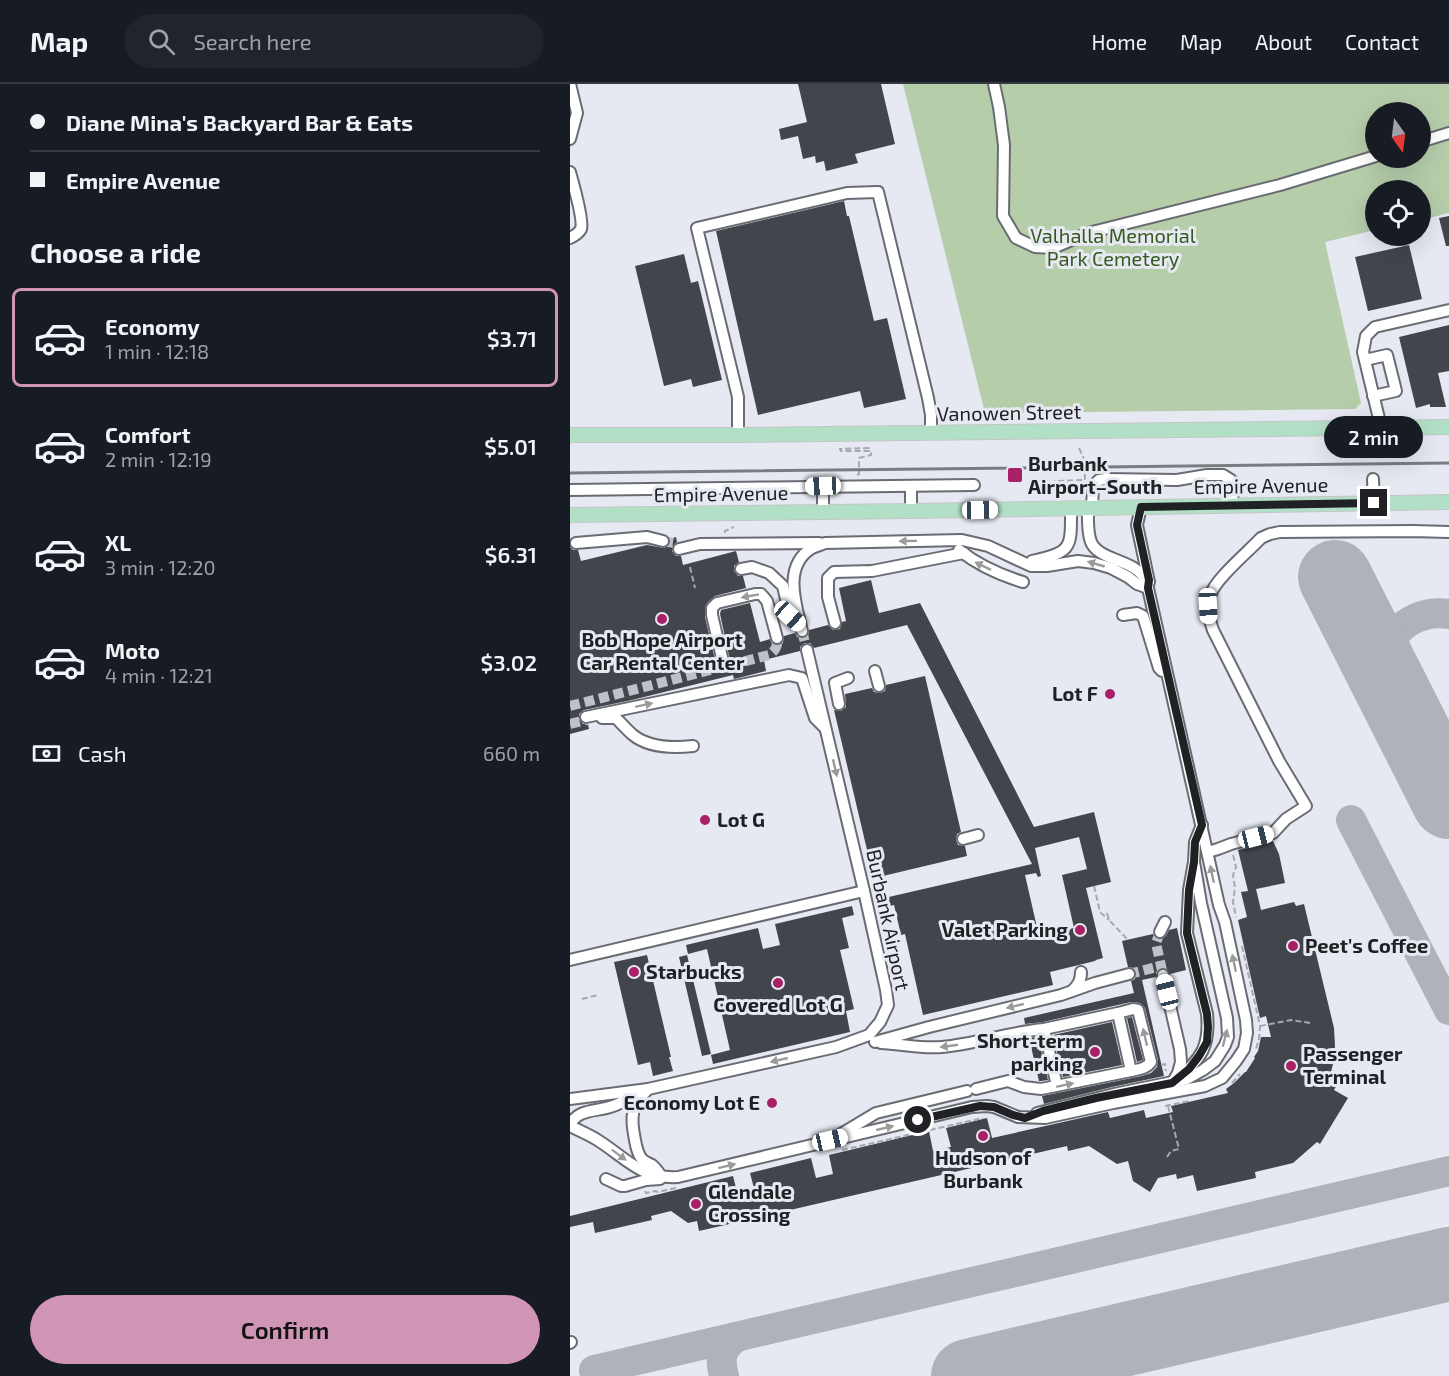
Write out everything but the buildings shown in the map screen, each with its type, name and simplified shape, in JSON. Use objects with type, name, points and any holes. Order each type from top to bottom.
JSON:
[{"type":"main road","name":"Vanowen Street","points":[[570,435],[1449,427]]},
{"type":"main road","name":"Empire Avenue","points":[[570,515],[1449,502]]},
{"type":"street","points":[[570,84],[577,113],[570,139]]},
{"type":"street","points":[[994,84],[1004,145],[1004,216],[1016,238],[1035,247],[1053,248],[1088,233],[1280,185],[1365,159]]},
{"type":"street","points":[[1431,139],[1449,133]]},
{"type":"street","points":[[570,172],[582,220],[581,229],[570,238]]},
{"type":"street","points":[[738,435],[738,397],[697,228],[847,193],[878,192],[932,415],[932,433]]},
{"type":"street","points":[[1381,427],[1363,352],[1366,336],[1375,327],[1449,310]]},
{"type":"street","points":[[1365,360],[1387,355],[1396,391],[1373,396]]},
{"type":"street","points":[[606,1179],[625,1186],[646,1180],[687,1176],[980,1106],[994,1107],[1025,1118],[1046,1118],[1205,1086],[1222,1078],[1244,1049],[1247,1033],[1246,1020],[1148,588],[1145,579],[1138,571],[1119,560],[1100,553],[1095,548],[1089,533],[1093,486],[1105,478],[1177,480],[1223,475],[1231,480],[1233,486],[1232,505]]},
{"type":"street","points":[[1373,478],[1374,503]]},
{"type":"street","points":[[570,489],[974,485]]},
{"type":"street","points":[[823,486],[823,512]]},
{"type":"street","points":[[911,486],[911,511]]},
{"type":"street","points":[[1141,507],[1137,525],[1149,580],[1148,588]]},
{"type":"street","points":[[1026,563],[1046,559],[1065,550],[1071,538],[1071,508]]},
{"type":"street","points":[[1412,531],[1449,539]]},
{"type":"street","points":[[1208,852],[1273,833],[1286,819],[1306,806],[1279,761],[1213,630],[1208,606],[1210,594],[1217,583],[1261,538],[1270,534],[1280,532],[1449,532]]},
{"type":"street","points":[[577,547],[647,537],[663,541]]},
{"type":"street","points":[[947,540],[974,562],[1023,582]]},
{"type":"street","points":[[678,546],[700,543],[962,540],[978,543],[1031,566],[1087,561],[1111,568],[1148,588]]},
{"type":"street","points":[[741,569],[752,567],[769,573],[783,586],[790,616],[802,628],[793,585],[794,570],[805,554],[825,543]]},
{"type":"street","points":[[834,623],[828,597],[828,578],[834,572],[872,571],[964,553]]},
{"type":"street","points":[[724,666],[711,615],[712,608],[717,603],[761,594],[767,601],[777,638]]},
{"type":"street","points":[[1123,615],[1137,613],[1143,616],[1160,668],[1168,678]]},
{"type":"street","name":"Burbank Airport","points":[[570,1099],[648,1089],[837,1047],[869,1035],[880,1022],[888,1005],[886,990],[807,650]]},
{"type":"street","points":[[875,671],[879,686]]},
{"type":"street","points":[[693,746],[680,748],[656,746],[634,736],[616,718],[587,718],[789,675],[802,678],[815,718],[825,728]]},
{"type":"street","points":[[838,704],[835,683],[848,678]]},
{"type":"street","points":[[1170,1080],[1189,1069],[1207,1042],[1207,1014],[1187,933],[1195,842],[1202,825]]},
{"type":"street","points":[[963,839],[978,835]]},
{"type":"street","points":[[1025,1118],[1043,1111],[1170,1080],[1187,1079],[1215,1061],[1228,1037],[1227,1018],[1194,862]]},
{"type":"street","points":[[570,960],[864,891]]},
{"type":"street","points":[[1072,991],[1081,979],[1081,972]]},
{"type":"street","points":[[837,1047],[875,1042],[1061,995],[1129,974]]},
{"type":"street","points":[[1163,975],[1181,1062],[1178,1073],[1170,1080]]},
{"type":"street","points":[[830,1140],[876,1113],[1008,1082],[1041,1089],[1143,1069],[1151,1062],[1138,1010],[1133,1009],[1044,1029],[941,1047],[875,1042]]},
{"type":"street","points":[[1118,1012],[1131,1071]]},
{"type":"street","points":[[1044,1029],[1057,1086]]},
{"type":"street","points":[[648,1089],[613,1107],[577,1116],[570,1126],[598,1140],[638,1169],[651,1175],[666,1177]]},
{"type":"street","points":[[648,1089],[638,1099],[631,1118],[637,1151],[641,1158],[666,1177]]},
{"type":"path","points":[[859,474],[859,458],[871,455],[871,451],[841,451],[840,449],[869,448],[861,445]]},
{"type":"path","points":[[1079,448],[1084,459],[1085,480],[1055,481],[1055,483],[1085,484]]},
{"type":"path","points":[[1074,484],[1074,492],[1089,493]]},
{"type":"path","points":[[690,567],[695,588]]},
{"type":"path","points":[[1094,886],[1100,912],[1128,940]]},
{"type":"path","points":[[1107,913],[1109,920]]},
{"type":"path","points":[[582,999],[598,995]]},
{"type":"path","points":[[1260,1026],[1291,1020],[1310,1023]]},
{"type":"path","points":[[1161,1065],[1165,1064],[1170,1080]]},
{"type":"path","points":[[1167,1157],[1171,1151],[1179,1149],[1168,1106]]},
{"type":"green space","name":"Valhalla Memorial Park Cemetery","points":[[903,84],[1449,84],[1449,213],[1431,218],[1431,180],[1365,180],[1365,232],[1325,242],[1361,403],[1355,409],[985,413]]},
{"type":"taxiway","points":[[1387,681],[1386,656],[1395,634],[1410,621],[1419,617],[1429,614],[1449,614]]},
{"type":"taxiway","points":[[1351,820],[1449,1010]]},
{"type":"taxiway","points":[[594,1370],[1449,1171]]},
{"type":"taxiway","points":[[1398,1276],[1421,1277],[1449,1285]]},
{"type":"taxiway","points":[[1104,1376],[1118,1362],[1145,1343],[1184,1326]]},
{"type":"taxiway","points":[[724,1376],[723,1354],[728,1345],[737,1337]]},
{"type":"runway","points":[[1335,577],[1449,802]]},
{"type":"runway","points":[[968,1376],[1449,1264]]},
{"type":"tunnel","points":[[663,541],[678,544]]},
{"type":"tunnel","points":[[802,631],[807,650]]},
{"type":"tunnel","points":[[570,706],[769,655],[776,648],[777,638]]},
{"type":"tunnel","points":[[570,724],[587,720]]},
{"type":"tunnel","points":[[1160,932],[1156,943],[1163,975]]},
{"type":"tunnel","points":[[1129,974],[1161,966]]},
{"type":"railway","points":[[570,473],[1449,463]]},
{"type":"place","name":"Burbank Airport–South","points":[[1015,475]]},
{"type":"place","name":"Bob Hope Airport Car Rental Center","points":[[662,619]]},
{"type":"place","name":"Lot F","points":[[1110,694]]},
{"type":"place","name":"Lot G","points":[[705,820]]},
{"type":"place","name":"Valet Parking","points":[[1080,930]]},
{"type":"place","name":"Peet's Coffee","points":[[1293,946]]},
{"type":"place","name":"Starbucks","points":[[634,972]]},
{"type":"place","name":"Covered Lot G","points":[[778,983]]},
{"type":"place","name":"Short-term parking","points":[[1095,1052]]},
{"type":"place","name":"Passenger Terminal","points":[[1291,1066]]},
{"type":"place","name":"Economy Lot E","points":[[772,1103]]},
{"type":"place","name":"Hudson of Burbank","points":[[983,1136]]},
{"type":"place","name":"Glendale Crossing","points":[[696,1204]]},
{"type":"route","points":[[918,1120],[980,1106],[994,1107],[1025,1118],[1043,1111],[1096,1098],[1172,1083],[1189,1069],[1199,1056],[1207,1042],[1207,1014],[1188,941],[1187,917],[1195,842],[1202,825],[1148,588],[1149,580],[1137,525],[1141,507],[1374,503]]}]
